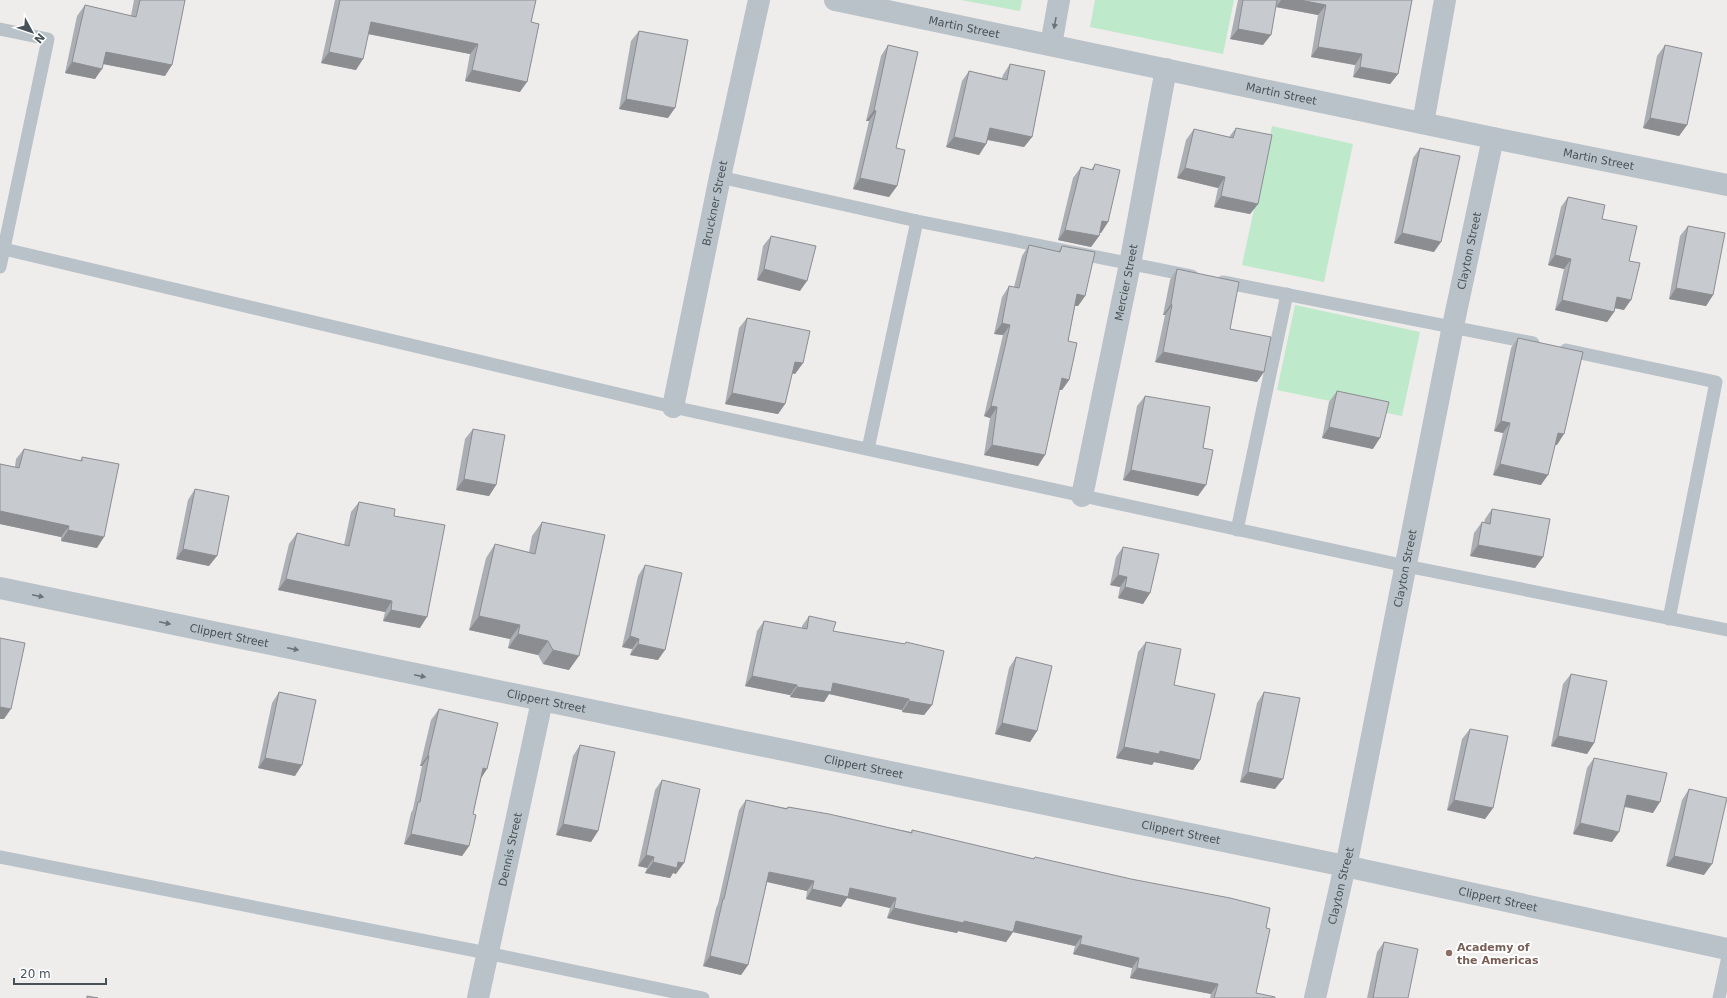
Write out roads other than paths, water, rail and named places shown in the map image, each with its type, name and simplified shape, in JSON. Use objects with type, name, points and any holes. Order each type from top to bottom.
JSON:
[{"type":"street","name":"Bruckner Street","points":[[673,407],[720,177],[759,0]]},
{"type":"street","name":"Martin Street","points":[[835,0],[1493,138],[1727,185]]},
{"type":"street","points":[[1051,45],[1059,0]]},
{"type":"street","points":[[1423,123],[1445,0]]},
{"type":"street","name":"Mercier Street","points":[[1082,496],[1130,264],[1166,69]]},
{"type":"street","name":"Clayton Street","points":[[1315,998],[1348,857],[1453,326],[1493,138]]},
{"type":"street","name":"Clippert Street","points":[[0,588],[1345,866],[1727,949]]},
{"type":"street","name":"Dennis Street","points":[[478,998],[542,701]]},
{"type":"lane","points":[[0,29],[48,39],[0,267]]},
{"type":"lane","points":[[720,177],[918,221],[1130,264],[1453,326],[1716,382],[1669,619]]},
{"type":"lane","points":[[868,449],[918,221]]},
{"type":"lane","points":[[4,249],[673,407],[1406,566],[1727,630]]},
{"type":"lane","points":[[1237,530],[1287,294]]},
{"type":"lane","points":[[0,857],[487,953],[702,998]]},
{"type":"lane","points":[[1719,998],[1727,961]]},
{"type":"place","name":"Academy of the Americas","points":[[1449,953]]}]
